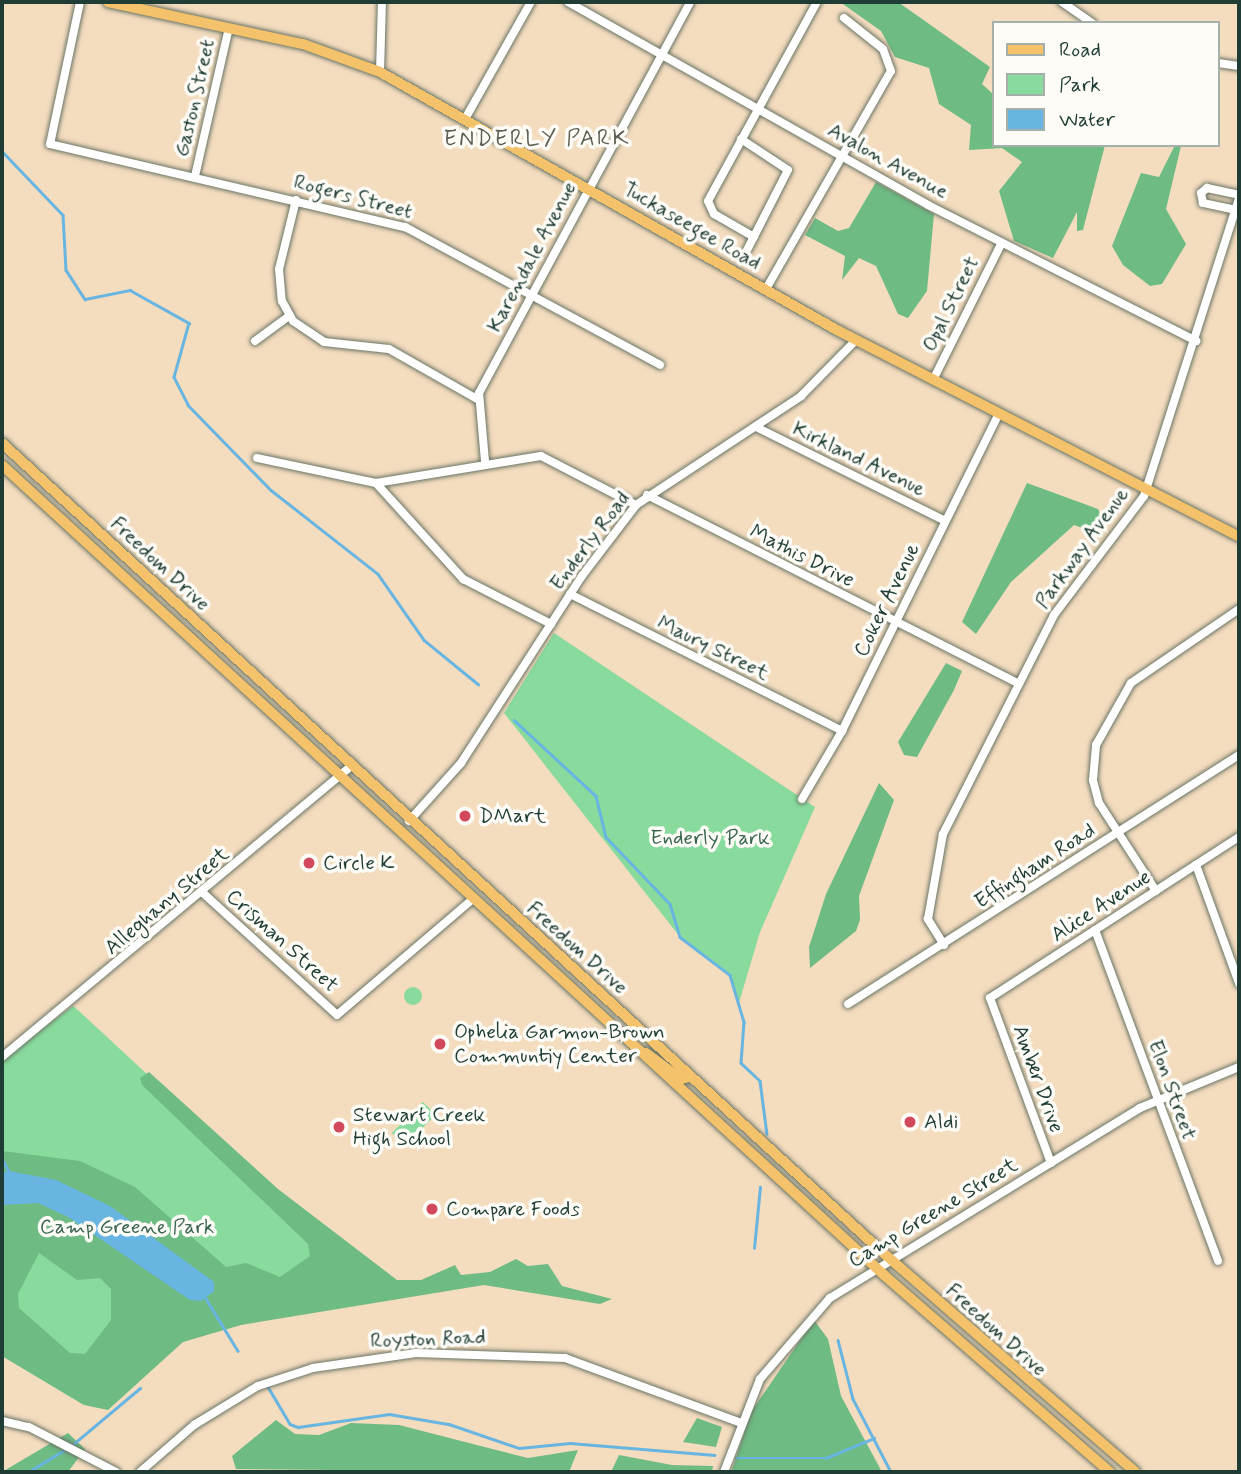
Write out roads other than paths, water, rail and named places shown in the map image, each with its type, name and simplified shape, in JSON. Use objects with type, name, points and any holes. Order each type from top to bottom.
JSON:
[{"type":"main road","name":"Tuckaseegee Road","points":[[108,2],[331,52],[380,72],[856,340],[1147,487],[1239,537]]},
{"type":"main road","name":"Freedom Drive","points":[[2,443],[409,821],[891,1260],[1135,1472]]},
{"type":"main road","name":"Freedom Drive","points":[[2,465],[877,1268],[1110,1472]]},
{"type":"main road","points":[[119,572],[130,561]]},
{"type":"main road","points":[[473,899],[485,896],[542,942]]},
{"type":"main road","points":[[639,1050],[681,1079],[690,1077]]},
{"type":"street","name":"Rogers Street","points":[[80,2],[50,144],[296,200],[419,232],[660,365]]},
{"type":"street","points":[[380,72],[382,2]]},
{"type":"street","points":[[465,119],[531,2]]},
{"type":"street","name":"Avalon Avenue","points":[[568,2],[1001,243],[1196,341]]},
{"type":"street","name":"Karendale Avenue","points":[[477,399],[690,2]]},
{"type":"street","points":[[754,237],[708,206],[757,108],[817,2]]},
{"type":"street","points":[[1062,2],[1089,21]]},
{"type":"street","points":[[765,289],[892,65],[844,18]]},
{"type":"street","name":"Gaston Street","points":[[195,176],[229,28]]},
{"type":"street","points":[[1220,63],[1239,66]]},
{"type":"street","points":[[741,139],[788,170],[747,250]]},
{"type":"street","points":[[1236,210],[1203,203],[1201,193],[1207,188],[1239,196]]},
{"type":"street","name":"Parkway Avenue","points":[[944,945],[929,919],[934,866],[950,819],[1054,615],[1147,487],[1196,341],[1239,196]]},
{"type":"street","points":[[296,200],[279,269],[289,316],[317,339],[389,349],[477,399],[485,461]]},
{"type":"street","name":"Opal Street","points":[[933,380],[1001,243]]},
{"type":"street","points":[[255,341],[289,316]]},
{"type":"street","name":"Enderly Road","points":[[409,821],[461,763],[570,594],[636,505],[647,495],[758,428],[825,375],[856,340]]},
{"type":"street","name":"Coker Avenue","points":[[802,799],[842,731],[999,413]]},
{"type":"street","name":"Kirkland Avenue","points":[[758,428],[945,521]]},
{"type":"street","points":[[257,458],[376,483],[485,461],[552,458],[636,505]]},
{"type":"street","points":[[376,483],[463,579],[551,624]]},
{"type":"street","name":"Mathis Drive","points":[[647,495],[1018,683]]},
{"type":"street","name":"Maury Street","points":[[570,594],[842,731]]},
{"type":"street","points":[[1156,891],[1118,833],[1093,780],[1096,745],[1110,712],[1139,675],[1239,609]]},
{"type":"street","name":"Effingham Road","points":[[848,1004],[1239,755]]},
{"type":"street","name":"Alleghany Street","points":[[2,1057],[203,893],[351,766]]},
{"type":"street","name":"Alice Avenue","points":[[993,1007],[990,998],[1239,838]]},
{"type":"street","points":[[1196,865],[1239,983]]},
{"type":"street","name":"Crisman Street","points":[[203,893],[337,1015],[473,899]]},
{"type":"street","name":"Elon Street","points":[[1095,930],[1218,1261]]},
{"type":"street","name":"Amber Drive","points":[[993,1007],[1051,1163]]},
{"type":"street","name":"Camp Greene Street","points":[[724,1472],[739,1422],[760,1379],[795,1331],[830,1298],[1157,1099],[1239,1067]]},
{"type":"street","name":"Royston Road","points":[[140,1472],[194,1424],[258,1386],[298,1371],[390,1355],[565,1358],[739,1422]]},
{"type":"street","points":[[2,1421],[29,1427],[116,1472]]},
{"type":"water","points":[[9,1171],[56,1180],[110,1206],[214,1282],[214,1291],[201,1301],[190,1300],[68,1217],[38,1203],[2,1205],[2,1173]]},
{"type":"waterway","points":[[2,151],[63,215],[66,270],[85,299],[130,290],[189,323],[174,377],[188,405],[271,490],[378,574],[424,640],[478,684]]},
{"type":"waterway","points":[[514,720],[596,796],[606,837],[670,904],[680,937],[730,975],[744,1022],[741,1063],[760,1081],[767,1134]]},
{"type":"waterway","points":[[2,1158],[9,1172]]},
{"type":"waterway","points":[[754,1248],[760,1187]]},
{"type":"waterway","points":[[205,1297],[238,1351]]},
{"type":"waterway","points":[[838,1340],[853,1399],[891,1472]]},
{"type":"waterway","points":[[267,1385],[290,1424],[298,1427],[389,1414],[449,1424],[519,1448],[570,1443],[715,1455]]},
{"type":"waterway","points":[[71,1446],[140,1388]]},
{"type":"waterway","points":[[736,1458],[826,1458],[874,1438]]},
{"type":"waterway","points":[[28,1472],[66,1449]]},
{"type":"place","name":"DMart","points":[[465,816]]},
{"type":"place","name":"Circle K","points":[[309,863]]},
{"type":"place","name":"Ophelia Garmon-Brown Communtiy Center","points":[[440,1044]]},
{"type":"place","name":"Aldi","points":[[910,1122]]},
{"type":"place","name":"Stewart Creek High School","points":[[339,1127]]},
{"type":"place","name":"Compare Foods","points":[[432,1209]]},
{"type":"district","name":"ENDERLY PARK","points":[[537,139]]},
{"type":"park label","name":"Enderly Park","points":[[710,838]]},
{"type":"park label","name":"Camp Greene Park","points":[[127,1227]]}]
